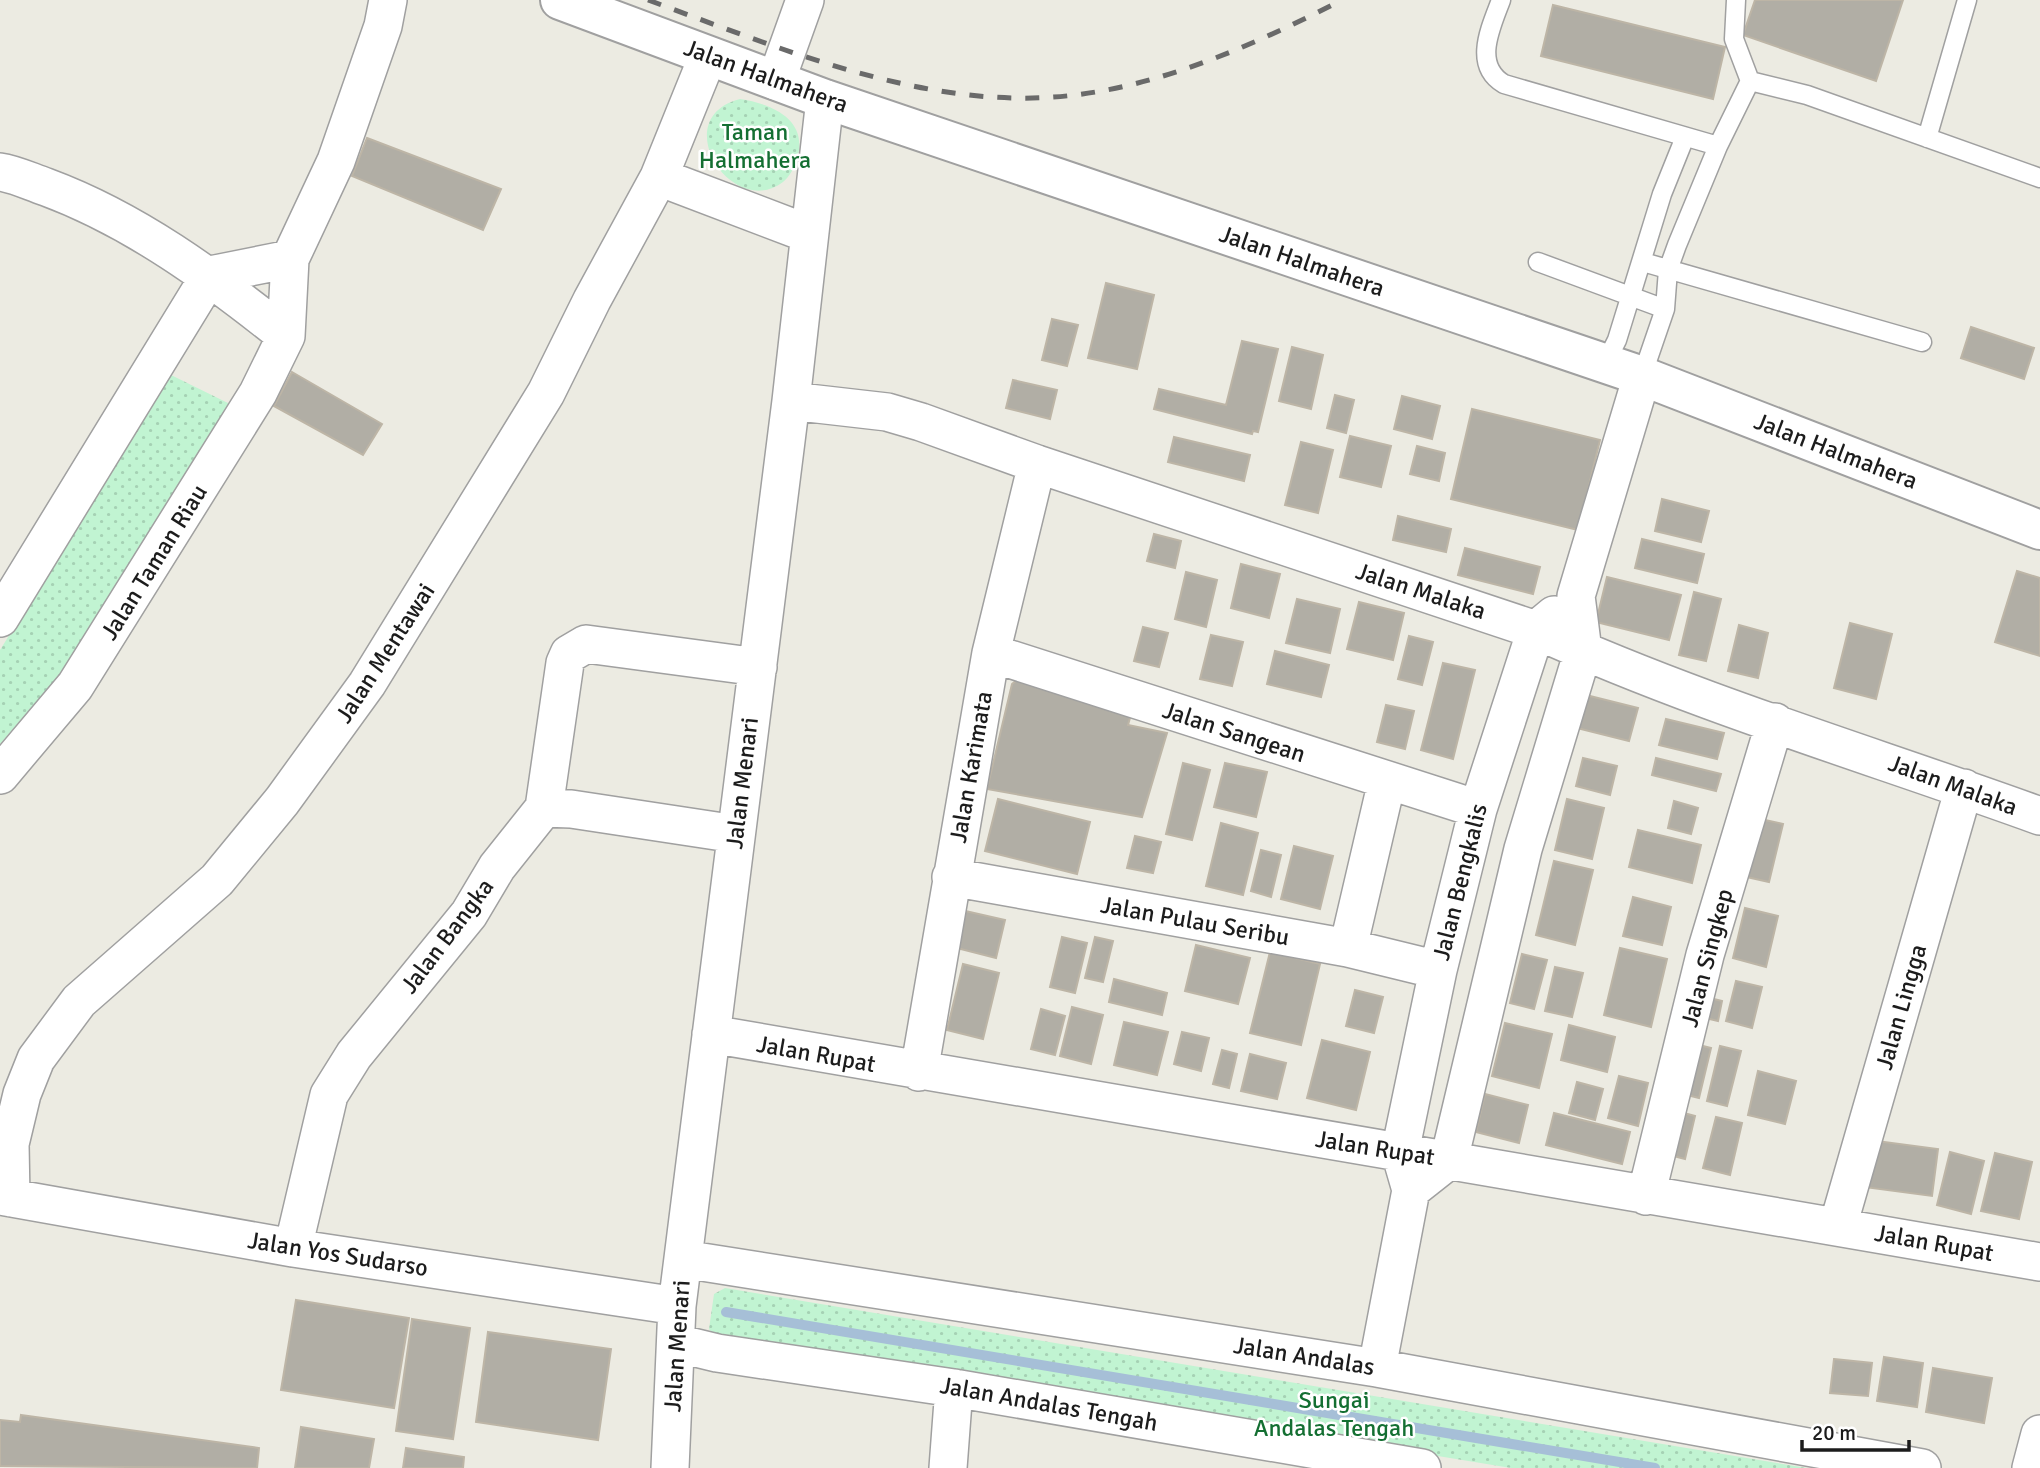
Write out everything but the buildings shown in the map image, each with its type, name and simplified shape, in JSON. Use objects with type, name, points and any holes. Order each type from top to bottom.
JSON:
[{"type":"street","name":"Jalan Taman Riau","points":[[0,775],[75,687],[258,393],[286,336],[290,259],[336,161],[383,26],[388,0]]},
{"type":"street","name":"Jalan Halmahera","points":[[560,0],[825,99],[1642,376],[2040,530]]},
{"type":"street","points":[[776,81],[805,0]]},
{"type":"street","name":"Jalan Mentawai","points":[[5,1197],[10,1144],[22,1094],[36,1059],[79,1002],[217,880],[323,747],[454,546],[546,393],[592,300],[659,177],[708,56]]},
{"type":"street","name":"Jalan Menari","points":[[670,1468],[677,1306],[792,401],[825,99]]},
{"type":"street","points":[[0,172],[67,195],[132,227],[210,275],[286,336]]},
{"type":"street","points":[[659,177],[809,234]]},
{"type":"street","points":[[0,618],[210,275],[290,259]]},
{"type":"street","points":[[1411,1190],[1449,1160],[1523,849],[1583,651],[1576,596],[1642,376]]},
{"type":"street","name":"Jalan Malaka","points":[[792,401],[887,412],[1536,630],[1583,651],[1775,722],[2040,816]]},
{"type":"street","name":"Jalan Karimata","points":[[919,1072],[991,653],[1037,464]]},
{"type":"street","points":[[1536,630],[1576,596]]},
{"type":"street","name":"Jalan Bengkalis","points":[[1377,1368],[1411,1190],[1400,1152],[1438,970],[1478,809],[1536,630]]},
{"type":"street","points":[[736,834],[571,809],[544,808],[565,663],[577,648],[586,643],[758,667]]},
{"type":"street","name":"Jalan Sangean","points":[[991,653],[1478,809]]},
{"type":"street","name":"Jalan Singkep","points":[[1646,1196],[1705,956],[1775,722]]},
{"type":"street","points":[[1348,948],[1387,781]]},
{"type":"street","name":"Jalan Lingga","points":[[1838,1226],[1964,788]]},
{"type":"street","name":"Jalan Bangka","points":[[293,1248],[329,1095],[354,1055],[470,914],[497,867],[544,808]]},
{"type":"street","name":"Jalan Pulau Seribu","points":[[951,877],[1348,948],[1438,970]]},
{"type":"street","name":"Jalan Rupat","points":[[711,1034],[919,1072],[2040,1262]]},
{"type":"street","name":"Jalan Yos Sudarso","points":[[5,1197],[293,1248],[677,1306]]},
{"type":"street","name":"Jalan Andalas","points":[[683,1259],[1377,1368],[1922,1468]]},
{"type":"street","name":"Jalan Andalas Tengah","points":[[676,1343],[717,1353],[954,1388],[1422,1468]]},
{"type":"street","points":[[948,1468],[954,1388]]},
{"type":"street","points":[[2031,1468],[2040,1434]]},
{"type":"lane","points":[[1501,0],[1486,52],[1487,67],[1494,78],[1718,146]]},
{"type":"lane","points":[[1642,376],[1665,309],[1668,270],[1718,146],[1750,81],[1734,39],[1736,0]]},
{"type":"lane","points":[[1927,138],[1967,0]]},
{"type":"lane","points":[[1750,81],[1807,95],[2040,178]]},
{"type":"lane","points":[[1605,363],[1617,340],[1662,194],[1685,137]]},
{"type":"lane","points":[[1538,262],[1665,309]]},
{"type":"lane","points":[[1643,262],[1922,342]]},
{"type":"green space","name":"Taman Halmahera","points":[[740,99],[776,110],[793,124],[798,134],[797,159],[792,172],[783,182],[763,190],[744,188],[727,178],[715,162],[708,144],[708,125],[719,110]]},
{"type":"green space","points":[[171,375],[234,406],[69,664],[0,744],[0,650]]},
{"type":"green space","name":"Sungai Andalas Tengah","points":[[725,1288],[1807,1468],[1511,1468],[717,1338],[709,1329],[714,1294]]},
{"type":"waterway","points":[[726,1312],[1655,1468]]},
{"type":"railway","points":[[648,0],[782,49],[875,77],[922,88],[1015,98],[1058,97],[1143,82],[1225,54],[1342,0]]}]
